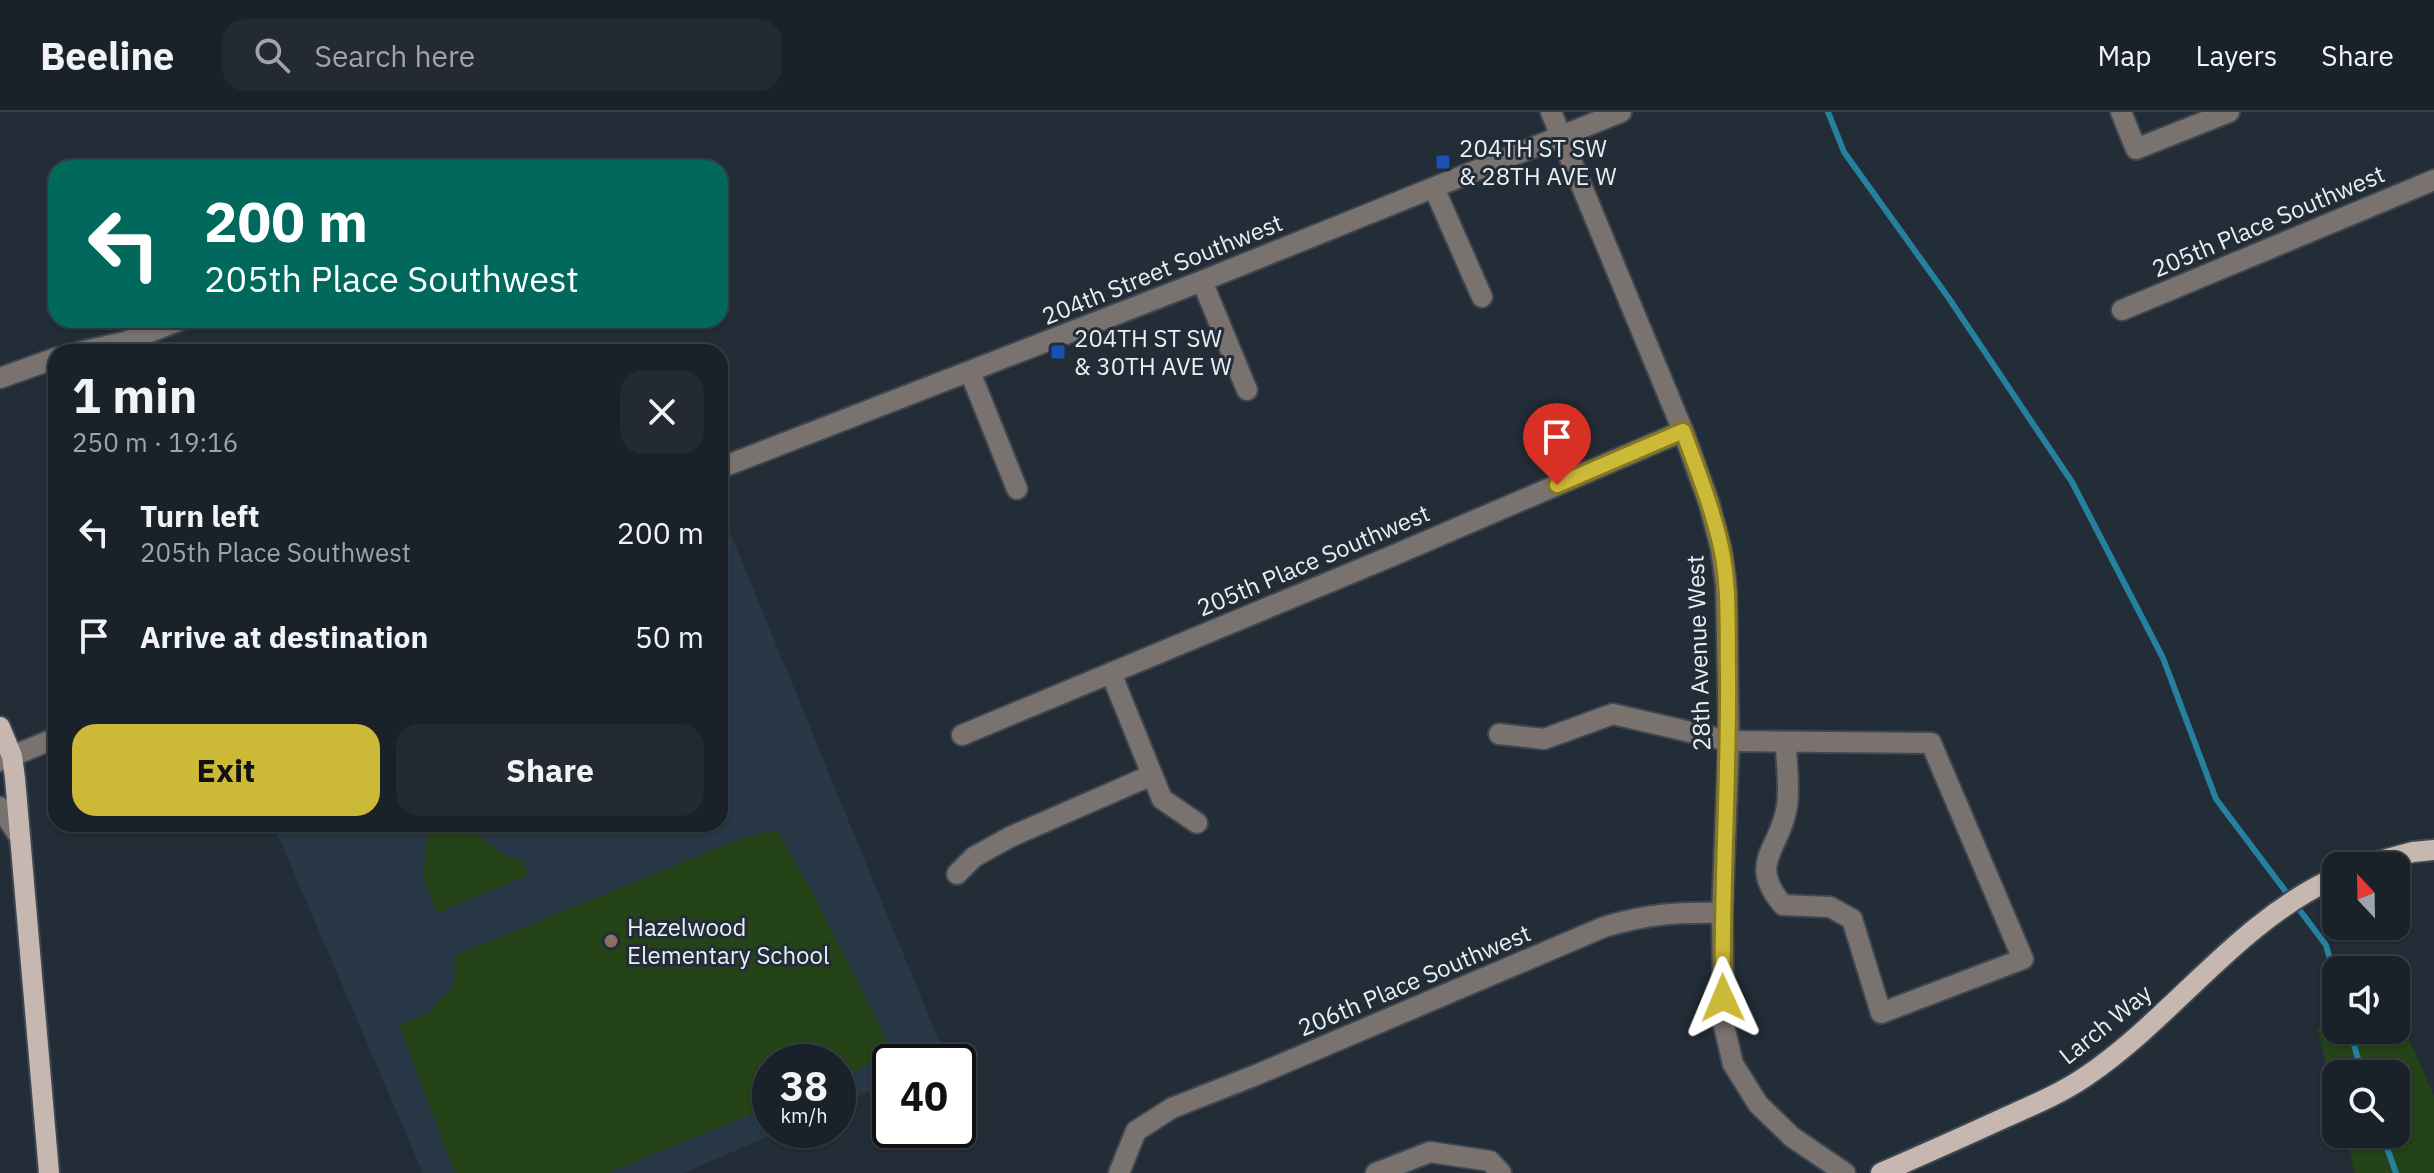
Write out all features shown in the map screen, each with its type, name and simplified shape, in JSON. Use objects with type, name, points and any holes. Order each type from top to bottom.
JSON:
[{"type":"main road","points":[[0,727],[19,836],[49,1173]]},
{"type":"main road","points":[[2410,853],[2434,850]]},
{"type":"main road","name":"Larch Way","points":[[1881,1173],[2085,1078],[2133,1040],[2263,920],[2322,884]]},
{"type":"street","name":"28th Avenue West","points":[[1551,112],[1683,431],[1709,503],[1721,549],[1726,585],[1729,741],[1722,913],[1724,1026],[1733,1064],[1758,1104],[1792,1137],[1845,1173]]},
{"type":"street","name":"204th Street Southwest","points":[[728,465],[1202,281],[1621,112]]},
{"type":"street","points":[[2121,112],[2136,149],[2229,112]]},
{"type":"street","name":"205th Place Southwest","points":[[2122,310],[2433,182]]},
{"type":"street","points":[[1434,188],[1482,297]]},
{"type":"street","points":[[1202,281],[1247,390]]},
{"type":"street","points":[[133,344],[164,328]]},
{"type":"street","points":[[0,378],[48,361]]},
{"type":"street","points":[[970,372],[1017,489]]},
{"type":"street","name":"205th Place Southwest","points":[[962,735],[1683,431]]},
{"type":"street","points":[[1111,673],[1162,799],[1197,823]]},
{"type":"street","points":[[1499,734],[1544,739],[1613,714],[1729,741],[1931,743],[2023,959],[1881,1013],[1852,919],[1830,907],[1783,905],[1768,889],[1765,862],[1787,806],[1786,742]]},
{"type":"street","points":[[6,759],[48,741]]},
{"type":"street","points":[[957,874],[974,857],[1010,837],[1152,775]]},
{"type":"street","points":[[0,807],[19,836]]},
{"type":"street","name":"206th Place Southwest","points":[[1119,1173],[1136,1131],[1172,1108],[1604,927],[1638,917],[1674,912],[1722,913]]},
{"type":"street","points":[[1376,1173],[1430,1152],[1490,1161],[1501,1173]]},
{"type":"shaded area","name":"Hazelwood Elementary School","points":[[728,527],[940,1044],[872,1044],[872,1091],[856,1097],[856,1044],[752,1044],[752,1143],[684,1173],[423,1173],[276,832],[728,832]]},
{"type":"green space","points":[[777,830],[888,1042],[872,1044],[872,1063],[856,1069],[856,1044],[752,1044],[752,1113],[608,1173],[455,1173],[399,1025],[427,1014],[453,986],[456,955],[737,840]]},
{"type":"green space","points":[[427,832],[474,832],[504,855],[522,860],[528,875],[437,913],[423,879]]},
{"type":"green space","points":[[2322,1026],[2322,1044],[2410,1042],[2434,1096],[2434,1173],[2355,1173],[2349,1148],[2410,1148],[2410,1060],[2325,1060],[2317,1028]]},
{"type":"waterway","points":[[1828,112],[1844,152],[1948,297],[2072,482],[2163,658],[2216,799],[2326,945],[2329,956]]},
{"type":"waterway","points":[[2354,1044],[2358,1060]]},
{"type":"waterway","points":[[2387,1148],[2396,1173]]},
{"type":"place","name":"204TH ST SW & 28TH AVE W","points":[[1443,162]]},
{"type":"place","name":"204TH ST SW & 30TH AVE W","points":[[1058,352]]},
{"type":"place","name":"Hazelwood Elementary School","points":[[611,941]]},
{"type":"route","points":[[1557,485],[1683,431],[1709,503],[1721,549],[1726,585],[1729,741],[1722,913],[1723,998]]}]
